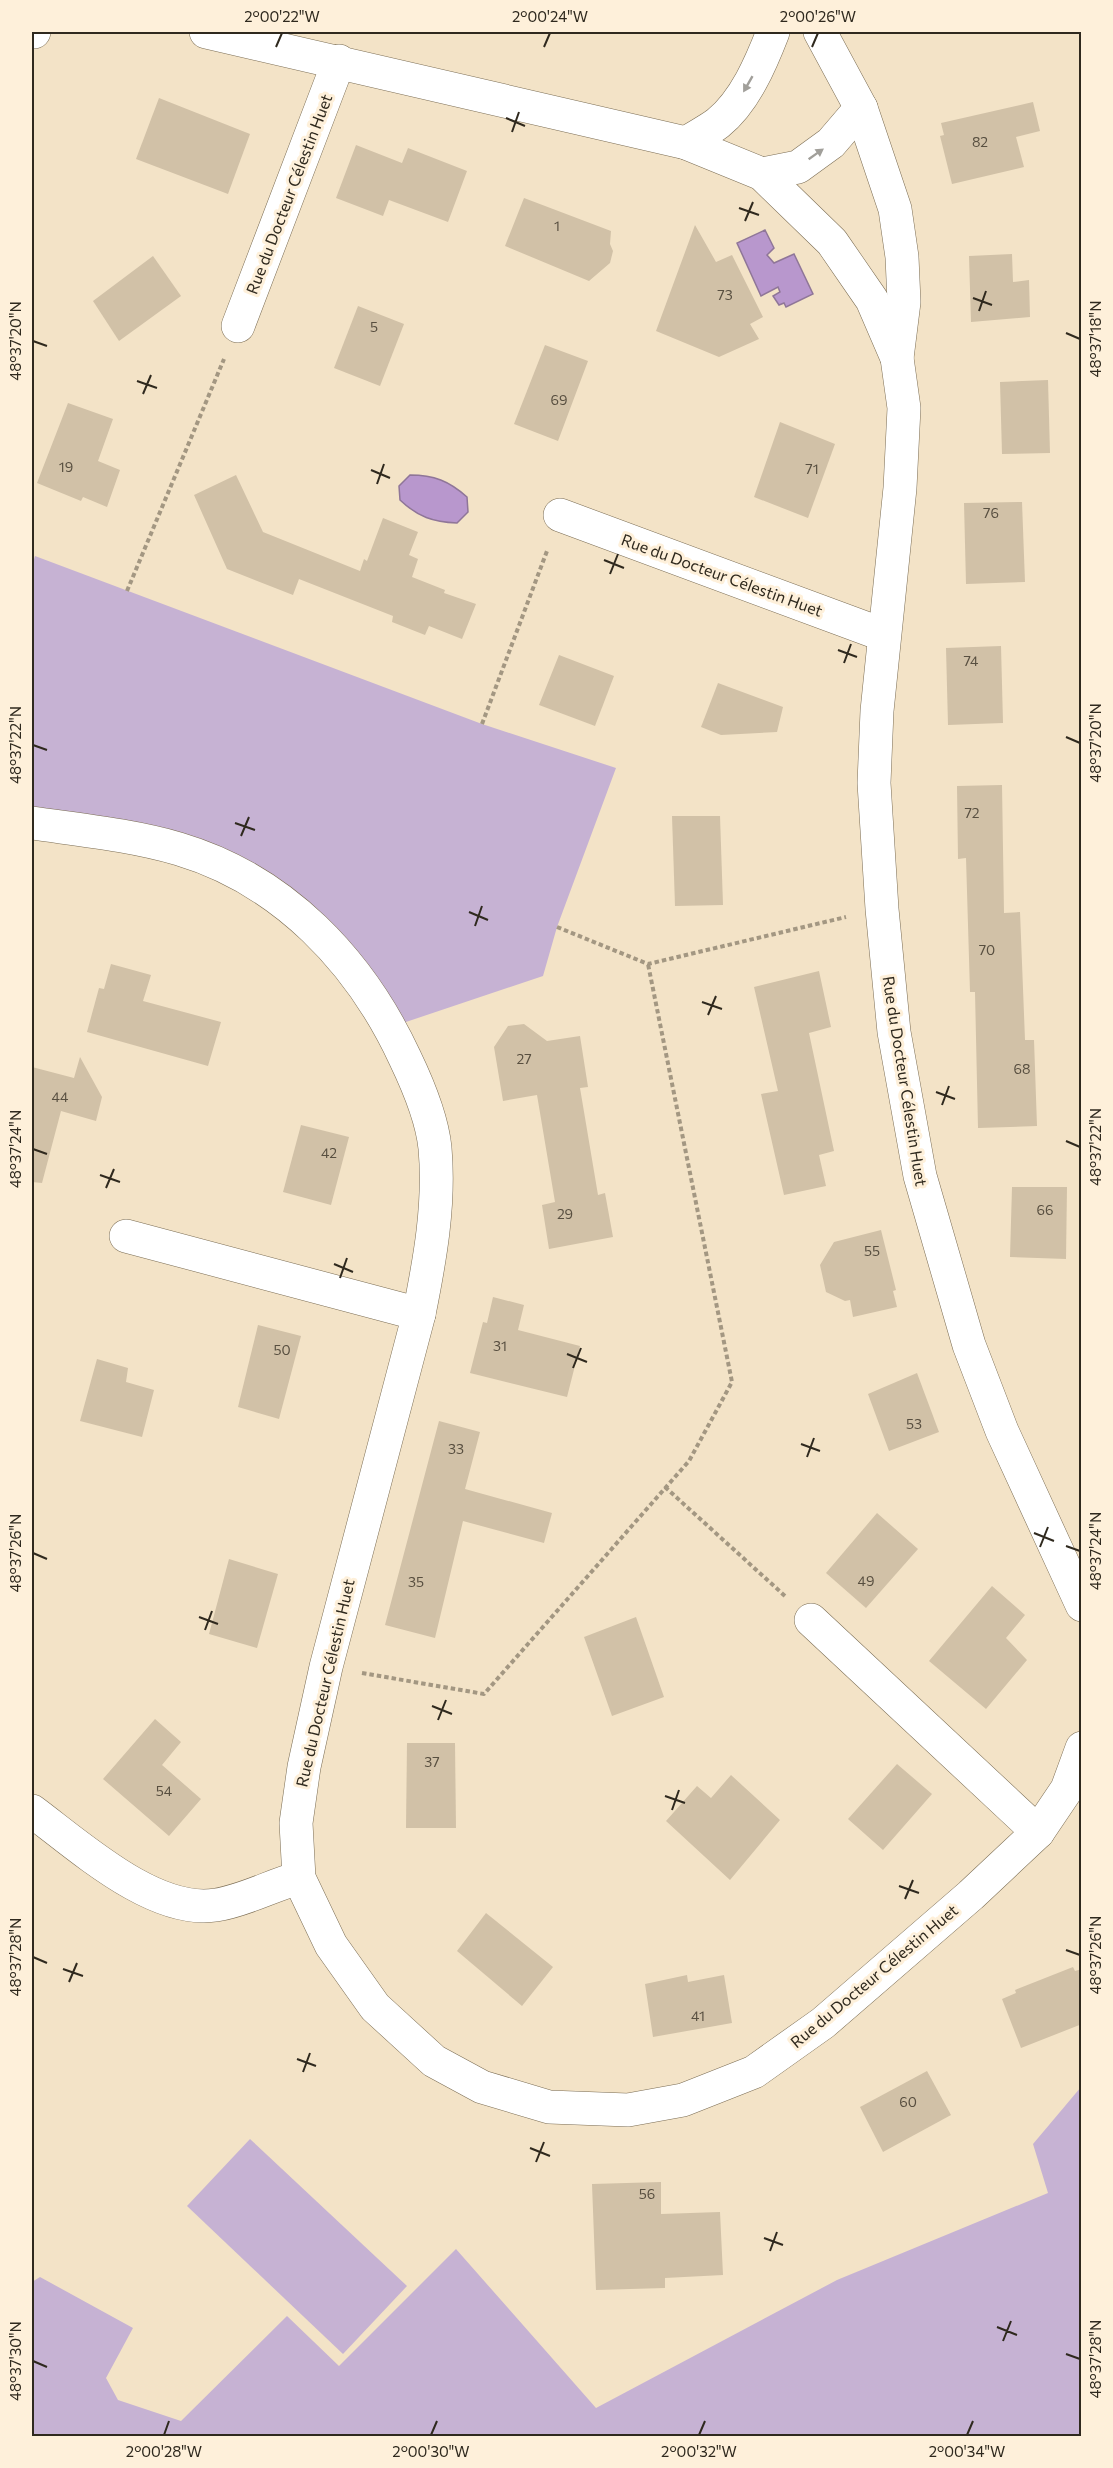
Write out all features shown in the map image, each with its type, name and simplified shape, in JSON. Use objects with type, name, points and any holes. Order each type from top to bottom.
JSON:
[{"type":"street","name":"Rue du Docteur Célestin Huet","points":[[206,32],[686,143],[762,174],[832,242],[872,300],[897,358]]},
{"type":"street","points":[[686,143],[719,122],[742,94],[763,59],[773,32]]},
{"type":"street","name":"Rue du Docteur Célestin Huet","points":[[820,32],[861,108],[895,209],[902,257],[904,302],[897,358],[904,408],[900,488],[876,711],[874,783],[882,909],[894,1032],[920,1176],[938,1245],[969,1345],[1002,1431],[1082,1605]]},
{"type":"street","name":"Rue du Docteur Célestin Huet","points":[[238,326],[339,61]]},
{"type":"street","points":[[762,174],[798,166],[831,143],[861,108]]},
{"type":"street","name":"Rue du Docteur Célestin Huet","points":[[560,515],[884,636]]},
{"type":"street","name":"Rue du Docteur Célestin Huet","points":[[32,823],[179,849],[242,876],[298,912],[355,971],[391,1027],[417,1083],[435,1145],[437,1201],[419,1314],[326,1667],[304,1767],[296,1823],[299,1878],[332,1945],[375,2007],[434,2061],[482,2087],[549,2107],[628,2110],[683,2100],[754,2072],[823,2023],[971,1895],[1038,1832],[1067,1789],[1082,1748]]},
{"type":"street","points":[[126,1236],[419,1314]]},
{"type":"street","points":[[811,1620],[1038,1832]]},
{"type":"street","points":[[38,1815],[131,1883],[175,1902],[215,1905],[299,1878]]},
{"type":"path","points":[[128,591],[238,326]]},
{"type":"path","points":[[482,724],[560,515]]},
{"type":"path","points":[[557,927],[648,964],[882,909]]},
{"type":"path","points":[[326,1667],[484,1694],[688,1461],[732,1382],[648,964]]},
{"type":"path","points":[[666,1487],[811,1620]]},
{"type":"shaded area","points":[[765,230],[774,248],[767,255],[774,263],[794,254],[813,294],[786,307],[784,303],[779,305],[773,296],[780,292],[778,287],[761,296],[737,243]]},
{"type":"shaded area","points":[[410,475],[434,478],[454,487],[467,497],[468,512],[457,523],[433,520],[413,511],[400,500],[399,486]]},
{"type":"shaded area","points":[[35,556],[482,724],[616,768],[557,927],[543,976],[391,1027],[242,876],[32,823],[32,566]]},
{"type":"shaded area","points":[[1081,2087],[1081,2436],[32,2436],[32,2282],[40,2277],[133,2328],[106,2378],[118,2400],[181,2421],[287,2316],[339,2366],[456,2249],[596,2408],[837,2280],[1048,2193],[1033,2144]]},
{"type":"shaded area","points":[[250,2139],[407,2286],[343,2354],[187,2206]]},
{"type":"building","points":[[159,98],[250,134],[228,194],[136,159]]},
{"type":"building","points":[[1033,102],[1040,131],[1016,137],[1024,167],[952,184],[940,136],[944,135],[941,123]]},
{"type":"building","points":[[356,145],[402,163],[408,148],[467,171],[448,222],[389,200],[383,216],[336,198]]},
{"type":"building","points":[[524,198],[611,231],[610,244],[613,251],[610,263],[589,281],[505,246]]},
{"type":"building","points":[[695,225],[716,262],[732,255],[763,317],[750,324],[759,339],[719,357],[656,331]]},
{"type":"building","points":[[1012,254],[1013,282],[1029,280],[1030,317],[971,322],[969,256]]},
{"type":"building","points":[[153,256],[181,296],[119,341],[93,301]]},
{"type":"building","points":[[358,306],[404,324],[380,386],[334,368]]},
{"type":"building","points":[[545,345],[588,361],[558,441],[514,424]]},
{"type":"building","points":[[1048,380],[1050,453],[1002,454],[1000,382]]},
{"type":"building","points":[[68,403],[113,419],[98,461],[120,470],[107,507],[83,497],[81,501],[37,483]]},
{"type":"building","points":[[780,422],[835,444],[808,518],[754,497]]},
{"type":"building","points":[[236,475],[263,532],[360,571],[364,559],[367,561],[383,518],[418,532],[409,555],[418,559],[412,577],[445,590],[444,593],[476,604],[462,639],[429,626],[425,635],[392,622],[393,616],[299,579],[293,595],[227,569],[194,495]]},
{"type":"building","points":[[1022,502],[1025,582],[966,584],[964,503]]},
{"type":"building","points":[[1001,646],[1003,723],[948,725],[946,648]]},
{"type":"building","points":[[559,655],[614,676],[595,726],[539,705]]},
{"type":"building","points":[[718,683],[783,707],[777,732],[721,735],[701,727]]},
{"type":"building","points":[[1002,785],[1004,913],[1020,912],[1025,1040],[1034,1040],[1037,1126],[978,1128],[975,992],[970,992],[966,858],[958,859],[957,786]]},
{"type":"building","points":[[672,816],[720,816],[723,905],[675,906]]},
{"type":"building","points":[[111,964],[151,975],[143,1001],[221,1022],[208,1066],[87,1032],[99,988],[104,989]]},
{"type":"building","points":[[819,971],[831,1027],[809,1033],[834,1151],[819,1155],[826,1186],[784,1195],[761,1094],[778,1091],[754,987]]},
{"type":"building","points":[[524,1024],[547,1041],[580,1036],[588,1087],[580,1088],[598,1195],[605,1193],[613,1237],[549,1249],[542,1205],[555,1202],[537,1095],[503,1101],[494,1047],[508,1026]]},
{"type":"building","points":[[80,1057],[102,1097],[96,1121],[61,1111],[42,1183],[32,1182],[32,1067],[74,1078]]},
{"type":"building","points":[[301,1125],[349,1137],[331,1205],[283,1192]]},
{"type":"building","points":[[1012,1187],[1067,1187],[1066,1259],[1010,1257]]},
{"type":"building","points":[[881,1230],[896,1290],[893,1291],[897,1307],[853,1317],[850,1300],[845,1301],[826,1292],[820,1265],[834,1242]]},
{"type":"building","points":[[493,1297],[524,1305],[518,1330],[580,1346],[567,1397],[470,1373],[483,1322],[487,1323]]},
{"type":"building","points":[[258,1325],[301,1336],[279,1419],[238,1407]]},
{"type":"building","points":[[97,1359],[128,1368],[126,1382],[154,1390],[142,1437],[80,1421]]},
{"type":"building","points":[[917,1373],[939,1432],[889,1451],[868,1394]]},
{"type":"building","points":[[439,1421],[480,1432],[465,1489],[552,1513],[544,1543],[463,1521],[435,1638],[385,1625]]},
{"type":"building","points":[[877,1513],[918,1549],[866,1608],[826,1573]]},
{"type":"building","points":[[229,1559],[278,1574],[257,1648],[209,1634]]},
{"type":"building","points":[[992,1586],[1025,1615],[1006,1638],[1027,1660],[986,1709],[929,1661]]},
{"type":"building","points":[[636,1617],[664,1697],[612,1716],[584,1637]]},
{"type":"building","points":[[155,1719],[181,1742],[162,1765],[201,1799],[169,1836],[103,1779]]},
{"type":"building","points":[[407,1743],[455,1743],[456,1828],[406,1828]]},
{"type":"building","points":[[897,1764],[932,1794],[883,1850],[848,1819]]},
{"type":"building","points":[[731,1775],[780,1820],[730,1880],[666,1821],[697,1786],[711,1798]]},
{"type":"building","points":[[486,1913],[553,1967],[522,2006],[457,1951]]},
{"type":"building","points":[[1073,1967],[1075,1971],[1082,1969],[1082,2024],[1021,2048],[1002,1999],[1016,1993],[1015,1990]]},
{"type":"building","points":[[687,1975],[688,1982],[724,1975],[732,2023],[653,2037],[645,1984]]},
{"type":"building","points":[[927,2071],[951,2115],[883,2152],[860,2107]]},
{"type":"building","points":[[661,2182],[661,2214],[720,2212],[723,2275],[665,2278],[665,2288],[596,2290],[592,2184]]}]
